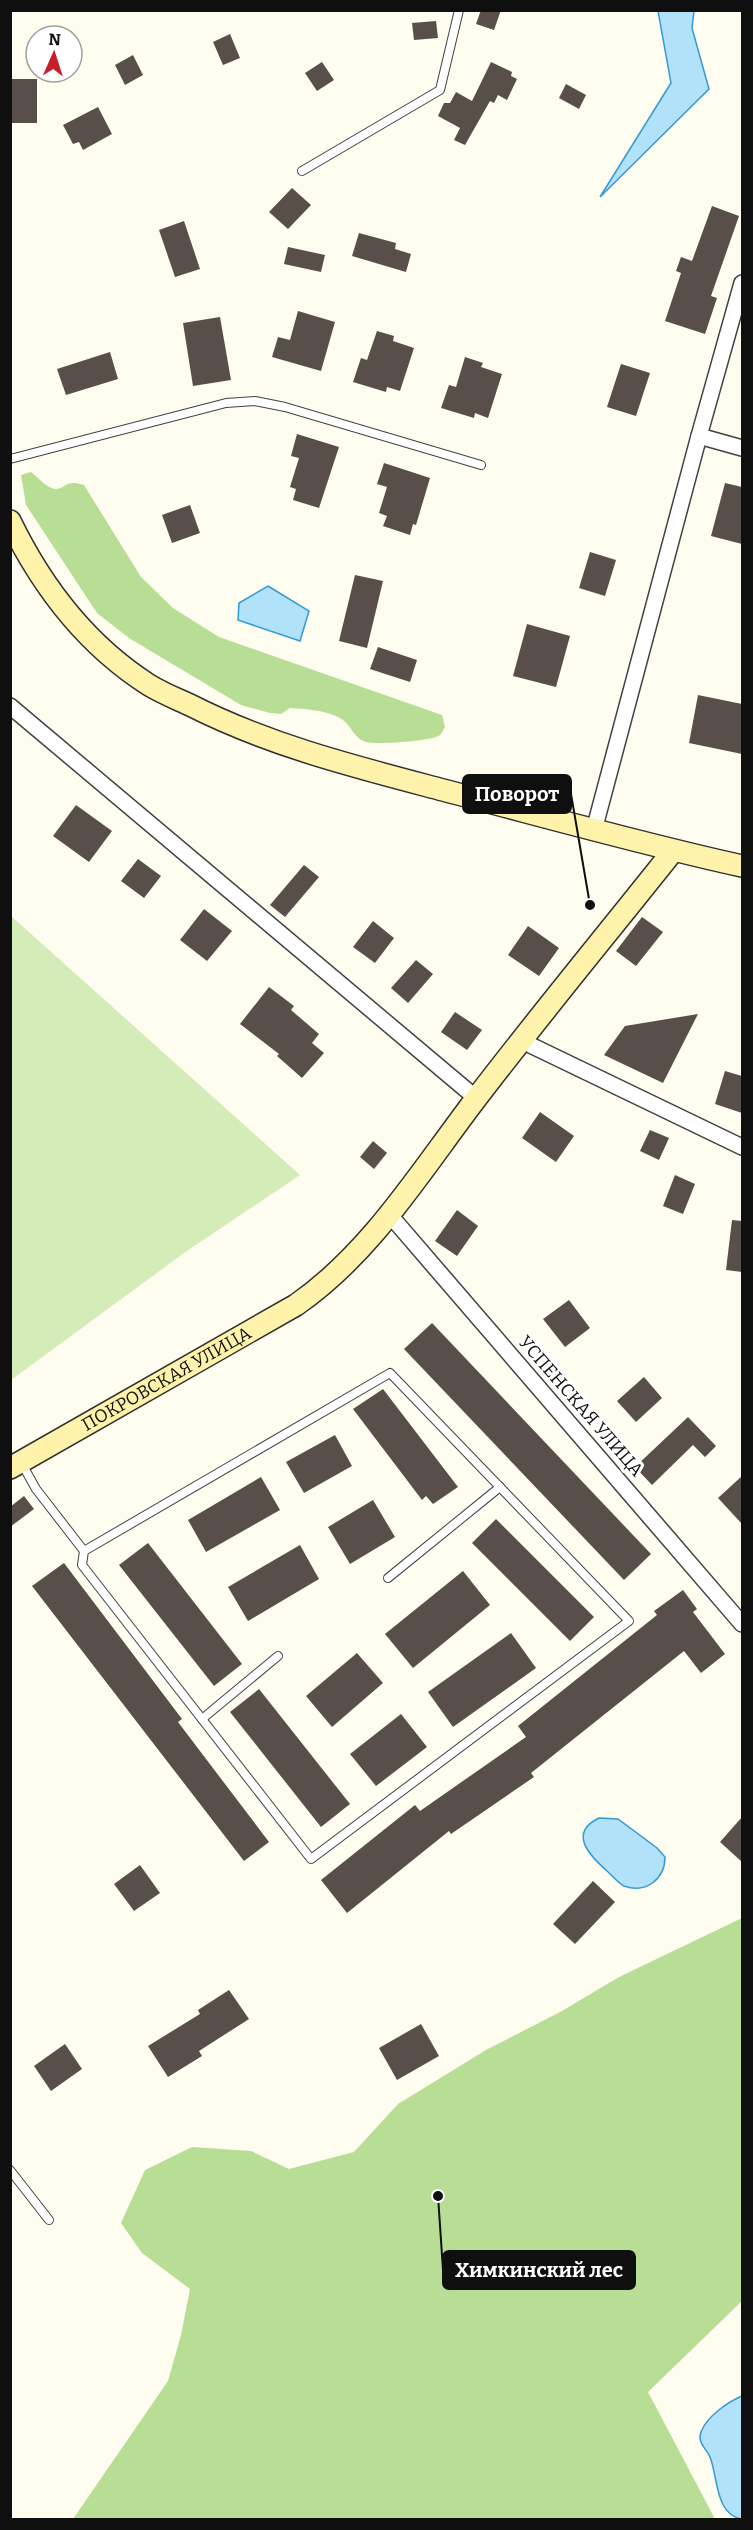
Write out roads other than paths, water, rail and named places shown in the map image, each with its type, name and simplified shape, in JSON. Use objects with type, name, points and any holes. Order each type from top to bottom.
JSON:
[{"type":"street","points":[[594,830],[742,283]]},
{"type":"street","points":[[699,436],[742,448]]},
{"type":"street","points":[[10,521],[20,542],[66,612],[106,654],[150,686],[231,726],[311,755],[673,851],[742,866]]},
{"type":"street","points":[[10,706],[476,1098]]},
{"type":"street","name":"ПОКРОВСКАЯ УЛИЦА","points":[[16,1466],[296,1305],[321,1288],[343,1268],[389,1214],[476,1098],[673,851]]},
{"type":"street","points":[[522,1041],[742,1148]]},
{"type":"street","name":"УСПЕНСКАЯ УЛИЦА","points":[[389,1214],[742,1624]]},
{"type":"lane","points":[[302,171],[440,90],[459,10]]},
{"type":"lane","points":[[10,459],[226,403],[255,401],[285,407],[481,465]]},
{"type":"lane","points":[[16,1466],[84,1551],[82,1565],[311,1859],[629,1621],[390,1373],[84,1551]]},
{"type":"lane","points":[[388,1578],[500,1487]]},
{"type":"lane","points":[[202,1719],[278,1656]]},
{"type":"lane","points":[[10,2170],[49,2220]]},
{"type":"water","points":[[658,11],[694,11],[692,28],[709,89],[600,197],[671,83]]},
{"type":"water","points":[[268,586],[309,611],[300,641],[238,620],[239,603]]},
{"type":"water","points":[[599,1818],[618,1819],[657,1848],[665,1857],[662,1872],[653,1883],[640,1888],[624,1886],[588,1851],[583,1837],[585,1830]]},
{"type":"water","points":[[742,2396],[742,2519],[733,2516],[722,2503],[713,2465],[700,2436],[704,2426],[713,2415]]},
{"type":"place","name":"Поворот","points":[[590,905]]},
{"type":"place","name":"Химкинский лес","points":[[438,2196]]}]
